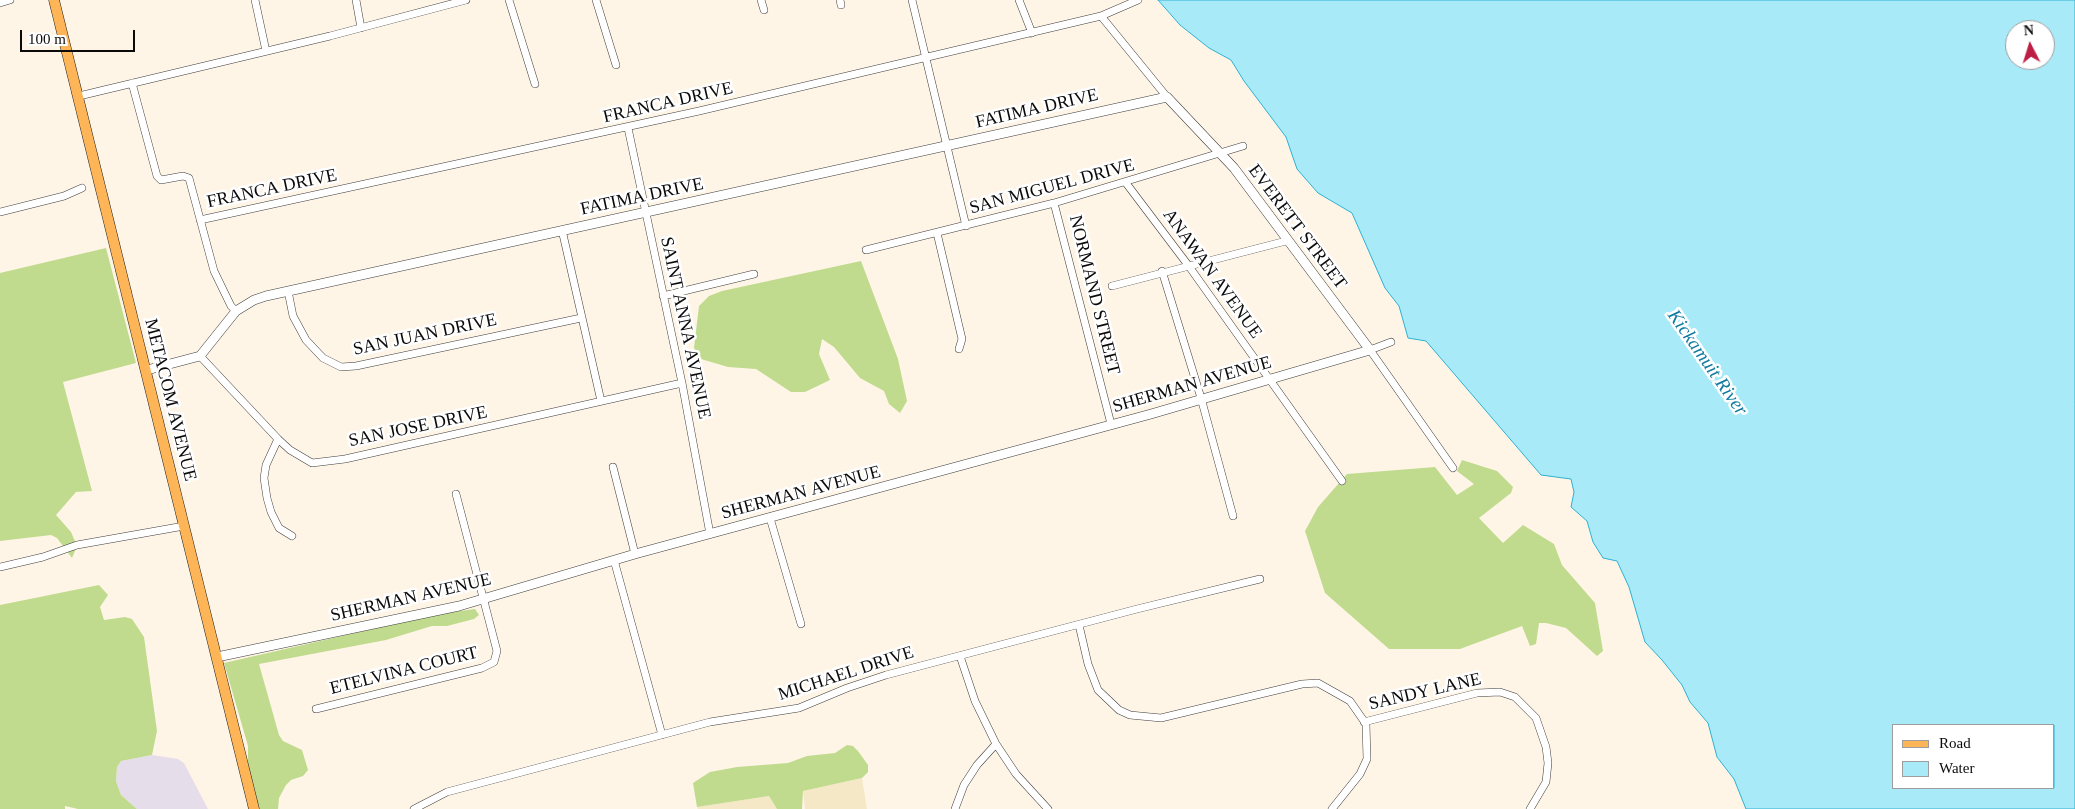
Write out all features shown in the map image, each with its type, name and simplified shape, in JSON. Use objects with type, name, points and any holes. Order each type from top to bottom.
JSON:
[{"type":"main road","name":"METACOM AVENUE","points":[[54,0],[254,809]]},
{"type":"street","points":[[0,3],[10,0]]},
{"type":"street","points":[[255,0],[266,50]]},
{"type":"street","points":[[356,0],[361,28]]},
{"type":"street","points":[[79,96],[361,28],[466,0]]},
{"type":"street","points":[[509,0],[535,84]]},
{"type":"street","points":[[596,0],[616,65]]},
{"type":"street","points":[[761,0],[764,10]]},
{"type":"street","points":[[912,0],[966,226]]},
{"type":"street","points":[[1019,0],[1032,33]]},
{"type":"street","name":"FRANCA DRIVE","points":[[200,220],[628,128],[1101,16],[1138,0]]},
{"type":"street","name":"EVERETT STREET","points":[[1101,16],[1167,97],[1221,154],[1276,224],[1286,241],[1370,350],[1453,468]]},
{"type":"street","points":[[132,83],[157,176],[161,180],[183,176],[189,178],[214,271],[232,306],[236,310]]},
{"type":"street","name":"FATIMA DRIVE","points":[[200,356],[236,310],[254,300],[1167,97]]},
{"type":"street","name":"SAINT ANNA AVENUE","points":[[628,128],[682,383],[710,534]]},
{"type":"street","name":"SAN MIGUEL DRIVE","points":[[866,250],[1054,203],[1126,183],[1243,146]]},
{"type":"street","name":"ANAWAN AVENUE","points":[[1126,183],[1188,265],[1342,481]]},
{"type":"street","points":[[0,212],[64,196],[82,188]]},
{"type":"street","name":"NORMAND STREET","points":[[1054,203],[1112,424]]},
{"type":"street","points":[[562,230],[581,318],[602,401]]},
{"type":"street","points":[[937,233],[962,338],[959,349]]},
{"type":"street","points":[[1112,286],[1162,271],[1286,241]]},
{"type":"street","points":[[1162,271],[1201,398],[1233,516]]},
{"type":"street","points":[[663,296],[754,274]]},
{"type":"street","name":"SAN JUAN DRIVE","points":[[288,291],[293,316],[306,340],[323,358],[341,367],[356,366],[581,318]]},
{"type":"street","name":"SHERMAN AVENUE","points":[[217,658],[420,615],[484,598],[635,554],[1270,380],[1370,350],[1390,342]]},
{"type":"street","points":[[147,370],[200,356]]},
{"type":"street","name":"SAN JOSE DRIVE","points":[[200,356],[278,439],[290,450],[312,463],[354,457],[682,383]]},
{"type":"street","points":[[278,439],[266,465],[264,478],[271,512],[279,528],[292,536]]},
{"type":"street","points":[[613,467],[635,554]]},
{"type":"street","points":[[456,494],[484,598]]},
{"type":"street","points":[[770,518],[801,624]]},
{"type":"street","points":[[0,567],[43,557],[77,545],[184,526]]},
{"type":"street","points":[[614,560],[662,735]]},
{"type":"street","name":"MICHAEL DRIVE","points":[[414,809],[430,799],[448,792],[710,722],[799,708],[855,685],[1260,579]]},
{"type":"street","name":"ETELVINA COURT","points":[[316,709],[482,668],[494,662],[497,651],[484,598]]},
{"type":"street","points":[[1079,625],[1088,664],[1098,690],[1119,710],[1130,715],[1161,718],[1302,684],[1318,683],[1350,701],[1364,722],[1368,739],[1366,759],[1360,774],[1332,809]]},
{"type":"street","points":[[960,656],[975,701],[996,744],[1016,774],[1048,809]]},
{"type":"street","name":"SANDY LANE","points":[[1364,722],[1477,692],[1500,692],[1515,697],[1536,718],[1546,747],[1548,764],[1546,782],[1530,809]]},
{"type":"street","points":[[956,809],[964,785],[977,765],[996,744]]},
{"type":"shaded area","points":[[152,755],[178,759],[184,763],[208,809],[137,809],[121,795],[116,781],[117,767],[121,761]]},
{"type":"shaded area","points":[[862,778],[867,809],[805,809],[803,791]]},
{"type":"shaded area","points":[[769,796],[777,809],[698,809],[697,807]]},
{"type":"green space","points":[[106,248],[136,363],[63,382],[92,491],[76,492],[56,515],[71,532],[77,546],[72,558],[57,538],[51,535],[0,541],[0,273]]},
{"type":"green space","points":[[861,261],[898,359],[907,401],[900,413],[889,404],[884,391],[860,378],[834,347],[822,339],[819,354],[830,380],[805,392],[791,392],[756,369],[728,367],[701,359],[694,348],[699,306],[709,296],[722,291]]},
{"type":"green space","points":[[1462,460],[1497,471],[1513,487],[1511,493],[1479,518],[1503,543],[1523,525],[1554,544],[1562,565],[1595,603],[1603,651],[1597,656],[1566,628],[1546,623],[1539,623],[1536,644],[1530,646],[1522,626],[1460,649],[1389,649],[1325,593],[1305,531],[1318,507],[1347,474],[1435,467],[1457,495],[1474,484],[1457,471]]},
{"type":"green space","points":[[99,585],[108,595],[100,607],[104,620],[125,617],[132,619],[144,637],[157,731],[152,755],[121,761],[117,767],[116,781],[121,795],[137,809],[78,809],[65,806],[65,809],[0,809],[0,605]]},
{"type":"green space","points":[[475,609],[479,615],[474,619],[447,626],[432,626],[386,640],[259,664],[279,735],[283,741],[302,750],[308,770],[303,776],[291,780],[286,785],[279,798],[278,809],[258,809],[248,774],[248,746],[224,663],[438,614]]},
{"type":"green space","points":[[847,745],[853,746],[858,751],[868,765],[868,772],[862,778],[803,791],[802,809],[777,809],[769,796],[697,807],[693,783],[710,772],[737,767],[788,763],[807,756],[835,753]]},
{"type":"water","name":"Kickamuit River","points":[[1158,0],[2075,0],[2075,809],[1746,809],[1734,779],[1717,757],[1708,723],[1690,702],[1682,685],[1645,642],[1629,587],[1617,561],[1603,558],[1593,542],[1587,521],[1571,507],[1574,492],[1571,479],[1541,475],[1426,341],[1408,338],[1399,306],[1385,288],[1352,213],[1318,193],[1297,169],[1286,137],[1244,81],[1231,60],[1209,48],[1180,25]]}]
